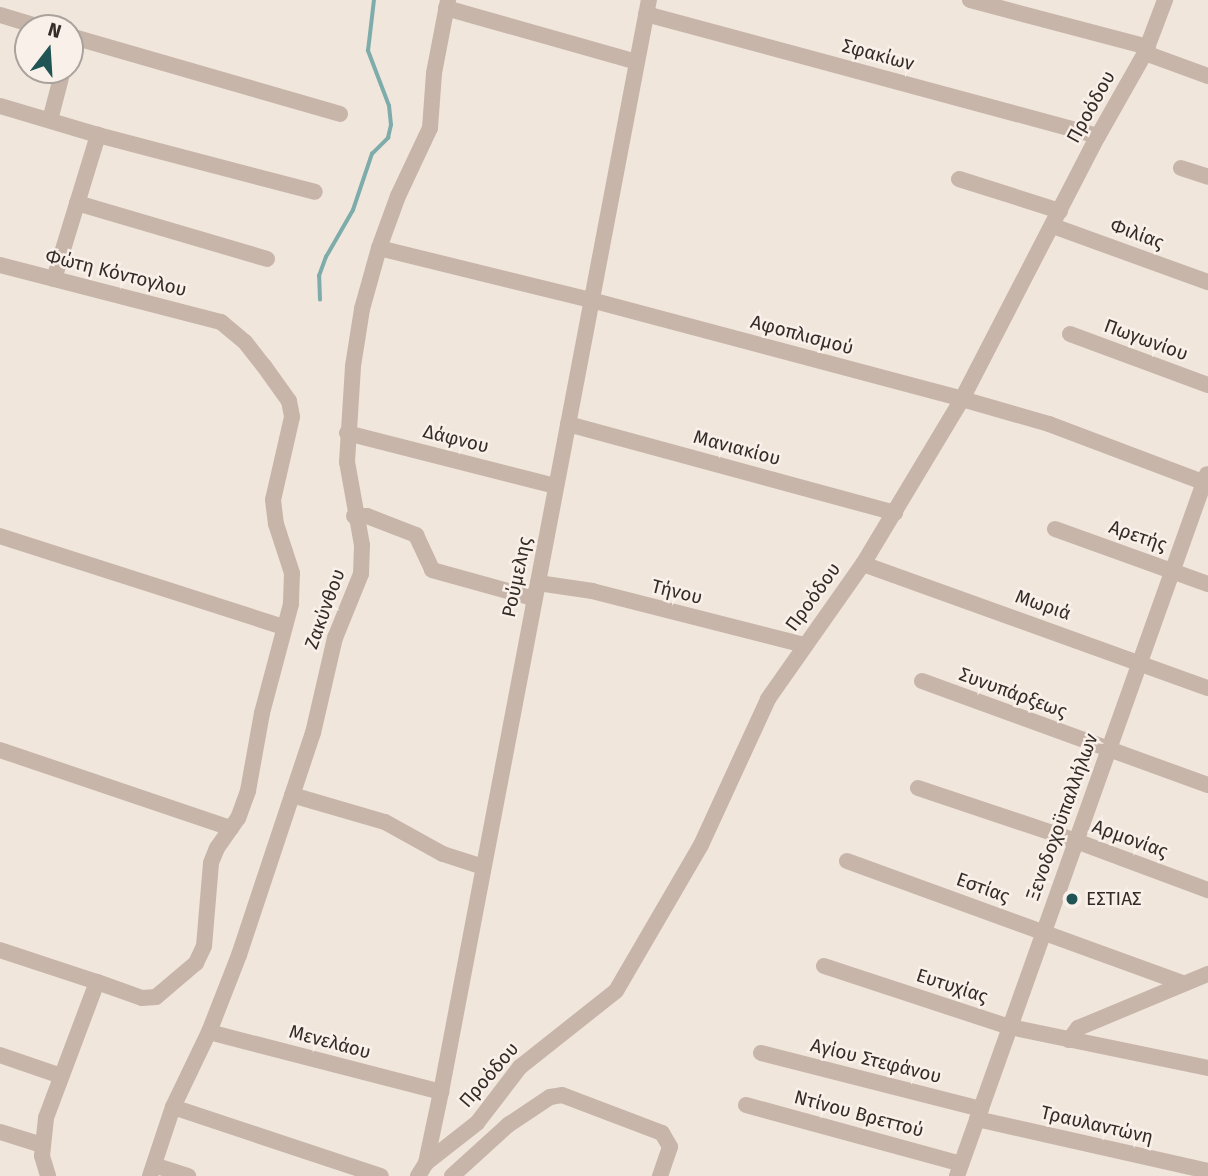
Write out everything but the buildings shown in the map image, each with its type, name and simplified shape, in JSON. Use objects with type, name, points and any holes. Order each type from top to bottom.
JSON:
[{"type":"street","points":[[970,0],[1146,50],[1208,76]]},
{"type":"street","name":"Προόδου","points":[[422,1169],[477,1123],[520,1067],[617,991],[701,845],[768,699],[863,564],[962,399],[1098,136],[1146,50],[1165,0]]},
{"type":"street","points":[[447,4],[637,62]]},
{"type":"street","name":"Ζακύνθου","points":[[152,1170],[173,1107],[209,1032],[242,947],[259,886],[318,712],[335,638],[361,573],[362,545],[354,516],[347,433],[362,309],[379,248],[398,196],[430,128],[434,73],[447,4]]},
{"type":"street","name":"Ρούμελης","points":[[422,1169],[441,1092],[648,7]]},
{"type":"street","name":"Σφακίων","points":[[648,7],[1098,136]]},
{"type":"street","points":[[84,42],[340,114]]},
{"type":"street","points":[[50,120],[59,84]]},
{"type":"street","points":[[0,106],[98,135],[315,192]]},
{"type":"street","points":[[54,279],[98,135]]},
{"type":"street","points":[[1181,168],[1208,177]]},
{"type":"street","points":[[959,179],[1060,211]]},
{"type":"street","points":[[77,203],[267,258]]},
{"type":"street","name":"Φιλίας","points":[[1053,226],[1208,282]]},
{"type":"street","name":"Αφοπλισμού","points":[[379,248],[591,300],[962,399],[1049,424],[1207,479]]},
{"type":"street","name":"Φώτη Κόντογλου","points":[[0,265],[221,322],[250,348],[286,396],[290,408],[291,428],[273,500],[276,524],[293,583],[284,627]]},
{"type":"street","name":"Πωγωνίου","points":[[1070,334],[1208,384]]},
{"type":"street","name":"Μανιακίου","points":[[568,424],[895,513]]},
{"type":"street","name":"Δάφνου","points":[[347,433],[555,486]]},
{"type":"street","name":"Ξενοδοχοϋπαλλήλων","points":[[959,1170],[1207,479]]},
{"type":"street","name":"Τήνου","points":[[354,516],[368,516],[416,534],[432,570],[536,591],[592,591],[804,645]]},
{"type":"street","name":"Αρετής","points":[[1055,529],[1208,584]]},
{"type":"street","points":[[0,536],[284,627],[262,713],[248,792],[211,863],[206,937],[196,963],[163,993],[149,999],[0,950]]},
{"type":"street","name":"Μωριά","points":[[863,564],[1140,661],[1208,688]]},
{"type":"street","name":"Συνυπάρξεως","points":[[922,681],[1208,785]]},
{"type":"street","points":[[0,750],[231,828]]},
{"type":"street","name":"Αρμονίας","points":[[918,788],[1076,841],[1208,890]]},
{"type":"street","points":[[292,795],[385,822],[443,854],[483,867]]},
{"type":"street","name":"Εστίας","points":[[847,861],[1183,983]]},
{"type":"street","name":"Ευτυχίας","points":[[824,966],[1010,1027],[1208,1068]]},
{"type":"street","points":[[1069,1040],[1078,1028],[1208,974]]},
{"type":"street","points":[[48,1176],[42,1145],[50,1103],[97,982]]},
{"type":"street","name":"Μενελάου","points":[[209,1032],[441,1092]]},
{"type":"street","name":"Αγίου Στεφάνου","points":[[761,1053],[979,1114]]},
{"type":"street","points":[[0,1055],[61,1076]]},
{"type":"street","points":[[452,1176],[508,1125],[550,1097],[562,1095],[662,1133],[670,1147],[660,1176]]},
{"type":"street","name":"Ντίνου Βρεττού","points":[[746,1105],[959,1170]]},
{"type":"street","points":[[173,1107],[381,1176]]},
{"type":"street","name":"Τραυλαντώνη","points":[[979,1114],[1208,1171]]},
{"type":"street","points":[[0,1132],[42,1145]]},
{"type":"street","points":[[152,1170],[188,1176]]},
{"type":"waterway","points":[[320,300],[319,276],[326,257],[353,210],[372,154],[388,138],[391,125],[389,106],[368,51],[374,0]]},
{"type":"place","name":"ΕΣΤΙΑΣ","points":[[1072,899]]}]
